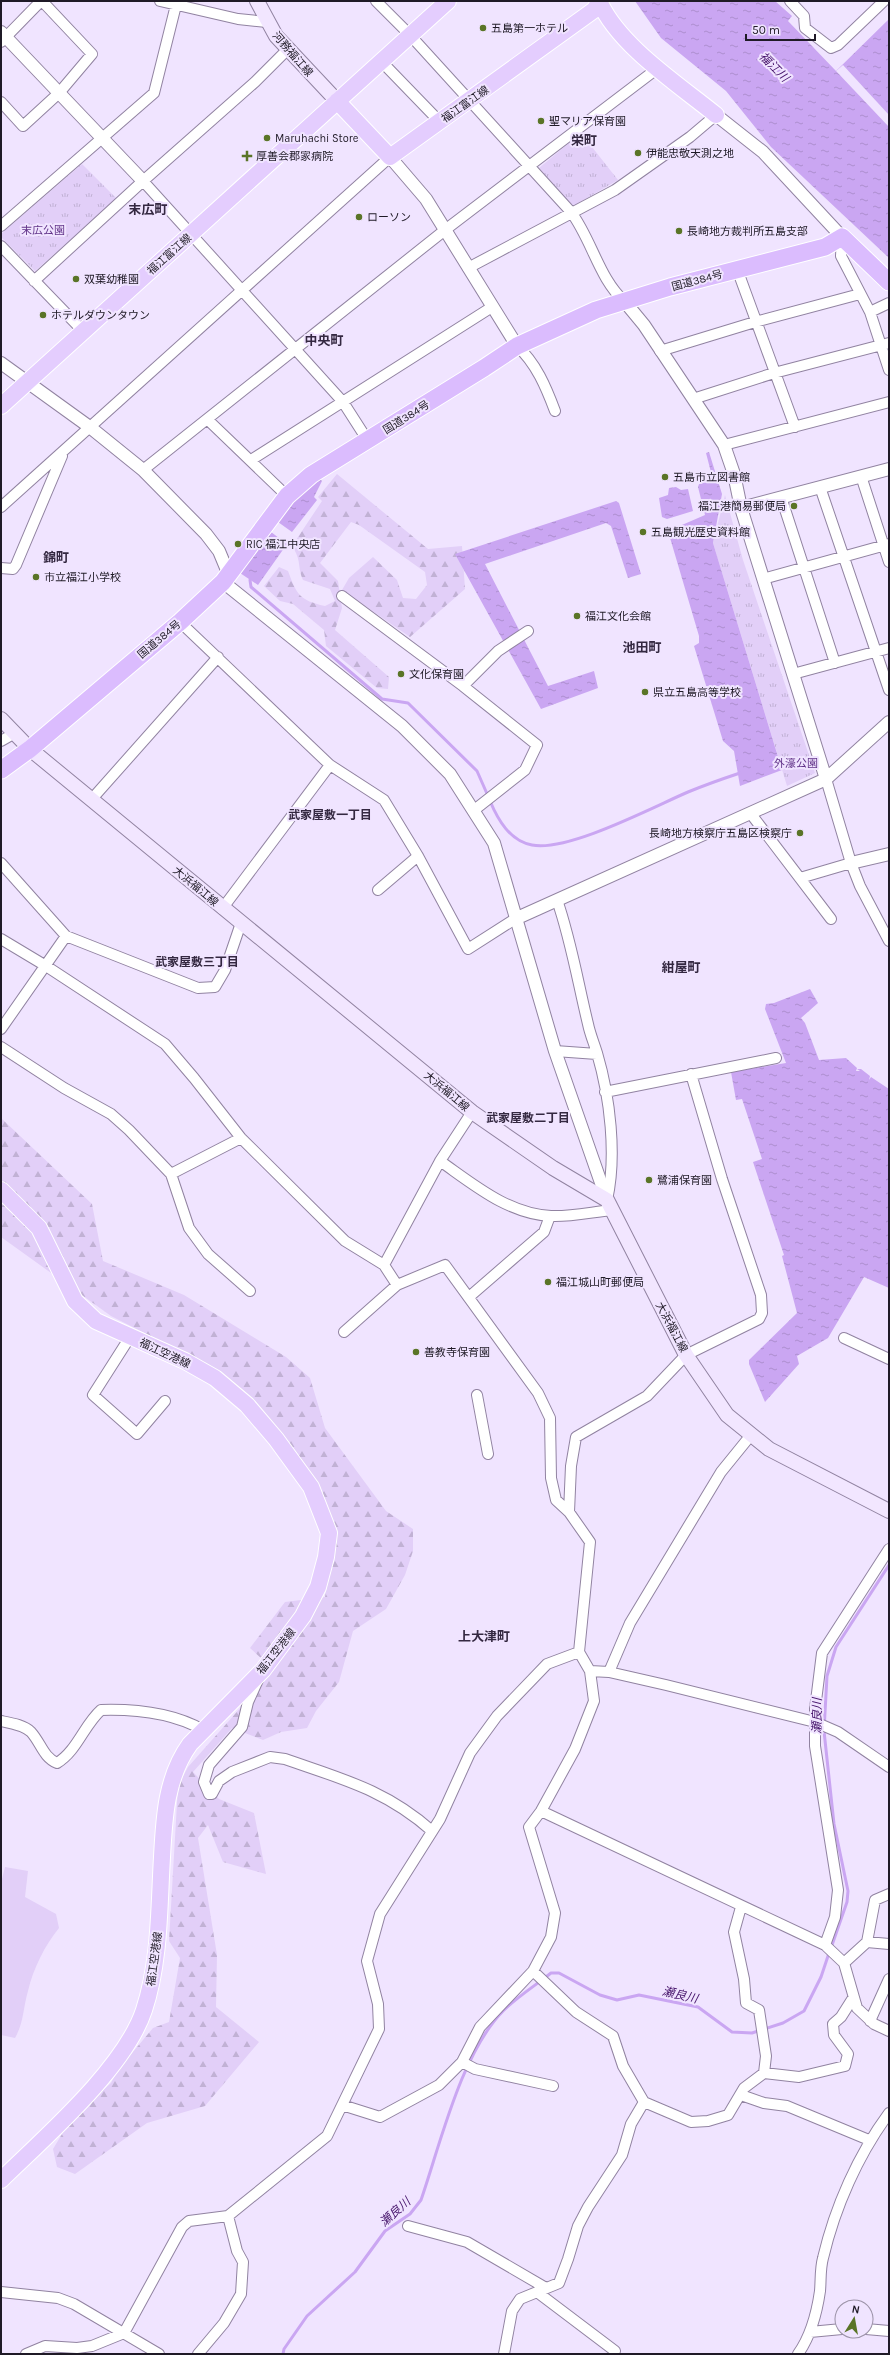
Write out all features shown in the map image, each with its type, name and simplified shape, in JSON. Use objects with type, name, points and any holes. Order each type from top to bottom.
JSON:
[{"type":"highway","name":"国道384号","points":[[1,770],[30,749],[180,622],[226,579],[287,496],[330,461],[368,441],[516,346],[596,310],[670,287],[825,246],[842,237]]},
{"type":"highway","points":[[842,237],[889,282]]},
{"type":"main road","name":"河務福江線","points":[[257,1],[267,22],[288,50],[337,102]]},
{"type":"main road","name":"福江富江線","points":[[1,406],[448,1]]},
{"type":"main road","name":"福江富江線","points":[[390,157],[470,101],[594,10],[599,2],[622,35],[658,68],[716,115]]},
{"type":"main road","points":[[337,102],[390,157]]},
{"type":"main road","name":"大浜福江線","points":[[1,719],[30,749],[91,800],[222,909],[472,1112],[609,1205],[686,1355],[727,1415],[769,1448],[889,1511]]},
{"type":"main road","name":"福江空港線","points":[[1,1190],[39,1228],[75,1301],[96,1321],[185,1361],[215,1378],[247,1405],[276,1439],[311,1487],[329,1534],[326,1557],[318,1587],[303,1616],[263,1670],[231,1704],[203,1730],[182,1754],[170,1785],[163,1833],[156,1949],[149,1994],[139,2023],[123,2052],[94,2086],[1,2180]]},
{"type":"street","points":[[1,102],[23,126],[59,93],[92,54],[41,1],[3,37],[59,93],[192,233],[343,402],[368,441]]},
{"type":"street","points":[[160,1],[238,19],[267,22]]},
{"type":"street","points":[[376,1],[410,35],[579,222],[613,291],[625,302],[644,325],[724,445],[734,474],[741,508],[851,863],[860,886],[889,940]]},
{"type":"street","points":[[795,3],[804,16],[805,28],[831,48],[838,45],[884,1]]},
{"type":"street","points":[[1,226],[103,139],[154,93],[176,5]]},
{"type":"street","points":[[34,281],[143,181],[255,82],[288,50]]},
{"type":"street","points":[[381,62],[440,122]]},
{"type":"street","points":[[143,470],[208,420],[445,230],[530,167],[658,68]]},
{"type":"street","points":[[468,268],[615,190],[690,137],[716,115],[763,152],[842,237],[841,256],[885,344],[889,370]]},
{"type":"street","points":[[1,507],[244,291],[390,157],[426,199],[516,346],[527,355],[545,386],[555,411]]},
{"type":"street","points":[[1,246],[83,331]]},
{"type":"street","points":[[737,269],[755,322],[795,427]]},
{"type":"street","points":[[660,351],[755,322],[860,294]]},
{"type":"street","points":[[870,312],[889,303]]},
{"type":"street","points":[[251,460],[492,307]]},
{"type":"street","points":[[693,399],[774,373],[885,344]]},
{"type":"street","points":[[1,363],[91,428],[143,470],[206,534],[219,551],[226,579],[402,726],[450,774],[494,843],[515,919],[555,1051],[609,1205]]},
{"type":"street","points":[[724,445],[889,402]]},
{"type":"street","points":[[208,420],[287,496]]},
{"type":"street","points":[[1,568],[13,569],[16,565],[64,452]]},
{"type":"street","points":[[741,508],[889,469]]},
{"type":"street","points":[[861,476],[886,545],[889,562]]},
{"type":"street","points":[[820,487],[889,690]]},
{"type":"street","points":[[781,498],[835,663]]},
{"type":"street","points":[[763,579],[886,545]]},
{"type":"street","points":[[342,596],[463,686],[537,745],[524,770],[473,811]]},
{"type":"street","points":[[180,622],[330,765],[384,800],[418,856],[468,949],[515,919],[826,779],[889,722]]},
{"type":"street","points":[[463,686],[498,651],[528,631]]},
{"type":"street","points":[[793,674],[889,648]]},
{"type":"street","points":[[91,800],[218,657]]},
{"type":"street","points":[[1,742],[15,733]]},
{"type":"street","points":[[222,909],[330,765]]},
{"type":"street","points":[[751,814],[831,919]]},
{"type":"street","points":[[800,878],[851,863],[889,854]]},
{"type":"street","points":[[378,890],[418,856]]},
{"type":"street","points":[[1,863],[66,936],[198,988],[215,987],[225,970],[240,923]]},
{"type":"street","points":[[557,900],[564,920],[589,1031],[597,1054],[605,1092],[613,1148],[609,1205]]},
{"type":"street","points":[[1,1029],[66,936]]},
{"type":"street","points":[[1,939],[46,966],[165,1044],[241,1138],[345,1241],[384,1265],[397,1285]]},
{"type":"street","points":[[1,1047],[64,1088],[111,1114],[171,1174],[188,1228],[208,1254],[250,1291]]},
{"type":"street","points":[[555,1051],[597,1054]]},
{"type":"street","points":[[605,1092],[776,1058]]},
{"type":"street","points":[[569,1512],[571,1466],[576,1437],[647,1396],[686,1355],[759,1320],[762,1313],[761,1295],[722,1179],[691,1074]]},
{"type":"street","points":[[384,1265],[440,1161],[472,1112]]},
{"type":"street","points":[[171,1174],[241,1138]]},
{"type":"street","points":[[440,1161],[497,1200],[519,1210],[550,1216],[609,1205]]},
{"type":"street","points":[[469,1297],[544,1232],[550,1216]]},
{"type":"street","points":[[342,2106],[380,2117],[439,2085],[462,2062],[480,2027],[533,1971],[551,1937],[555,1913],[529,1827],[541,1811],[575,1749],[594,1701],[590,1671],[579,1652],[590,1542],[569,1512],[556,1500],[551,1478],[550,1418],[538,1393],[445,1266],[397,1285],[344,1332]]},
{"type":"street","points":[[130,1337],[93,1396],[137,1434],[165,1401]]},
{"type":"street","points":[[844,1338],[889,1359]]},
{"type":"street","points":[[477,1395],[488,1454]]},
{"type":"street","points":[[609,1672],[630,1623],[721,1472],[751,1435]]},
{"type":"street","points":[[824,1945],[835,1918],[838,1890],[815,1746],[815,1722],[822,1653],[889,1550]]},
{"type":"street","points":[[26,2354],[45,2346],[77,2348],[92,2346],[124,2333],[182,2227],[189,2221],[228,2216],[327,2136],[379,2029],[378,2004],[367,1960],[380,1914],[440,1819],[470,1753],[497,1716],[547,1664],[579,1652]]},
{"type":"street","points":[[263,1670],[248,1702],[242,1727],[209,1765],[204,1782],[206,1792],[212,1794],[219,1781],[232,1772],[270,1757],[285,1759],[382,1794],[410,1812],[432,1831]]},
{"type":"street","points":[[590,1671],[609,1672],[815,1722],[838,1732],[889,1767]]},
{"type":"street","points":[[1,1721],[21,1726],[30,1731],[46,1756],[57,1763],[63,1760],[76,1744],[95,1715],[101,1710],[160,1714],[192,1724],[203,1730]]},
{"type":"street","points":[[541,1811],[824,1945],[844,1963],[857,2008],[870,2021],[889,2031]]},
{"type":"street","points":[[844,1963],[867,1942],[875,1900],[889,1894]]},
{"type":"street","points":[[741,1907],[734,1932],[744,1978],[746,2003],[759,2010],[766,2056],[764,2073]]},
{"type":"street","points":[[867,1942],[889,1944]]},
{"type":"street","points":[[533,1971],[576,2012],[613,2036],[623,2066],[644,2102],[685,2121],[708,2121],[728,2115],[744,2088],[764,2073],[798,2077],[845,2066],[848,2054],[834,2035],[833,2024],[841,2017],[853,1998]]},
{"type":"street","points":[[870,2021],[889,1979]]},
{"type":"street","points":[[462,2062],[475,2069],[553,2086]]},
{"type":"street","points":[[741,2095],[764,2103],[787,2106],[869,2140]]},
{"type":"street","points":[[504,2354],[512,2310],[520,2299],[559,2282],[578,2226],[588,2207],[622,2155],[630,2124],[644,2102]]},
{"type":"street","points":[[799,2354],[810,2332],[820,2292],[820,2272],[830,2231],[869,2140],[889,2112]]},
{"type":"street","points":[[198,2354],[224,2323],[241,2294],[243,2262],[237,2251],[228,2216]]},
{"type":"street","points":[[408,2226],[467,2242],[541,2290],[615,2351]]},
{"type":"street","points":[[1,2292],[58,2298],[74,2304],[159,2354]]},
{"type":"street","points":[[810,2332],[834,2330]]},
{"type":"street","points":[[874,2330],[889,2331]]},
{"type":"green space","points":[[581,133],[618,180],[575,205],[570,204],[539,168]]},
{"type":"green space","name":"末広公園","points":[[82,164],[117,199],[35,271],[2,238],[1,234]]},
{"type":"green space","points":[[337,474],[428,549],[462,546],[465,589],[410,637],[342,590],[349,578],[373,557],[397,580],[403,598],[416,599],[427,585],[425,572],[359,525],[351,522],[320,563],[338,581],[342,608],[335,630],[389,677],[388,689],[377,688],[326,646],[324,630],[293,604],[280,601],[264,586],[279,567],[288,571],[294,586],[304,599],[325,606],[335,601],[330,589],[303,580],[297,556],[292,546],[322,501],[318,497]]},
{"type":"green space","name":"外濠公園","points":[[725,495],[743,560],[815,773],[787,786],[713,543]]},
{"type":"green space","points":[[1,1118],[92,1204],[103,1261],[184,1295],[286,1357],[310,1378],[325,1428],[386,1511],[413,1529],[413,1551],[405,1575],[386,1609],[353,1631],[339,1682],[316,1711],[307,1728],[281,1732],[263,1740],[232,1728],[193,1772],[219,1799],[254,1813],[266,1874],[223,1862],[208,1825],[198,1838],[217,1955],[216,2007],[259,2042],[205,2106],[147,2123],[75,2174],[57,2167],[53,2149],[71,2119],[111,2083],[117,2071],[153,2028],[169,2022],[180,1958],[169,1941],[178,1786],[188,1767],[274,1670],[250,1648],[285,1602],[325,1597],[336,1532],[215,1369],[111,1316],[1,1237]]},
{"type":"green space","points":[[5,1867],[28,1871],[25,1897],[56,1914],[59,1928],[49,1942],[36,1966],[26,1997],[20,2026],[15,2038],[1,2035],[1,1883]]},
{"type":"water","name":"福江川","points":[[635,1],[775,1],[792,16],[788,21],[836,71],[889,19],[889,258],[771,147],[726,91],[661,38]]},
{"type":"water","points":[[709,452],[722,494],[713,543],[782,770],[740,786],[734,751],[723,741],[694,646],[699,643],[699,636],[668,531],[705,515],[698,487],[699,484],[713,480],[706,453]]},
{"type":"water","points":[[319,478],[322,481],[314,497],[317,500],[292,532],[278,522],[300,491]]},
{"type":"water","points":[[676,487],[681,490],[688,489],[693,511],[667,519],[662,517],[659,498],[668,495],[669,488]]},
{"type":"water","points":[[616,501],[619,503],[641,574],[628,578],[611,526],[606,523],[485,564],[548,686],[594,671],[598,688],[541,709],[455,554]]},
{"type":"water","points":[[271,532],[287,544],[258,585],[240,573]]},
{"type":"water","points":[[810,989],[818,1003],[801,1018],[805,1023],[819,1060],[846,1058],[857,1068],[856,1071],[860,1071],[857,1069],[861,1069],[870,1076],[869,1080],[871,1077],[889,1089],[889,1288],[864,1277],[828,1338],[797,1356],[799,1364],[765,1402],[749,1364],[749,1360],[797,1313],[782,1256],[784,1255],[753,1162],[762,1159],[742,1099],[736,1100],[731,1072],[786,1063],[765,1009],[766,1004],[774,1003]]},
{"type":"pier","points":[[843,65],[889,115],[889,127],[836,71]]},
{"type":"waterway","points":[[250,580],[251,587],[382,699],[408,703],[477,771],[488,796]]},
{"type":"waterway","points":[[490,801],[501,822],[517,839],[532,845],[548,845],[567,842],[610,827],[688,792],[740,773]]},
{"type":"waterway","name":"瀬良川","points":[[831,1948],[847,1902],[848,1891],[834,1824],[824,1731],[827,1676],[836,1647],[889,1565]]},
{"type":"waterway","name":"瀬良川","points":[[283,2354],[284,2349],[307,2316],[355,2272],[385,2231],[410,2214],[421,2200],[454,2100],[475,2051],[488,2029],[503,2011],[520,1996],[551,1973],[559,1973],[600,1995],[617,2000],[639,1995],[698,2007],[732,2032],[752,2033],[783,2023],[804,2011],[821,1977],[829,1953]]},
{"type":"place","name":"五島第一ホテル","points":[[483,28]]},
{"type":"place","name":"聖マリア保育園","points":[[541,121]]},
{"type":"place","name":"Maruhachi Store","points":[[267,138]]},
{"type":"place","name":"伊能忠敬天測之地","points":[[638,153]]},
{"type":"place","name":"厚善会郡家病院","points":[[247,156]]},
{"type":"place","name":"ローソン","points":[[359,217]]},
{"type":"place","name":"長崎地方裁判所五島支部","points":[[679,231]]},
{"type":"place","name":"双葉幼稚園","points":[[76,279]]},
{"type":"place","name":"ホテルダウンタウン","points":[[43,315]]},
{"type":"place","name":"五島市立図書館","points":[[665,477]]},
{"type":"place","name":"福江港簡易郵便局","points":[[794,506]]},
{"type":"place","name":"五島観光歴史資料館","points":[[643,532]]},
{"type":"place","name":"RIC 福江中央店","points":[[238,544]]},
{"type":"place","name":"市立福江小学校","points":[[36,577]]},
{"type":"place","name":"福江文化会館","points":[[577,616]]},
{"type":"place","name":"文化保育園","points":[[401,674]]},
{"type":"place","name":"県立五島高等学校","points":[[645,692]]},
{"type":"place","name":"長崎地方検察庁五島区検察庁","points":[[800,833]]},
{"type":"place","name":"鷺浦保育園","points":[[649,1180]]},
{"type":"place","name":"福江城山町郵便局","points":[[548,1282]]},
{"type":"place","name":"善教寺保育園","points":[[416,1352]]},
{"type":"district","name":"栄町","points":[[584,140]]},
{"type":"district","name":"末広町","points":[[148,209]]},
{"type":"district","name":"中央町","points":[[324,340]]},
{"type":"district","name":"錦町","points":[[56,557]]},
{"type":"district","name":"池田町","points":[[642,647]]},
{"type":"district","name":"武家屋敷一丁目","points":[[330,815]]},
{"type":"district","name":"武家屋敷三丁目","points":[[197,962]]},
{"type":"district","name":"紺屋町","points":[[681,967]]},
{"type":"district","name":"武家屋敷二丁目","points":[[528,1118]]},
{"type":"district","name":"上大津町","points":[[484,1636]]}]
